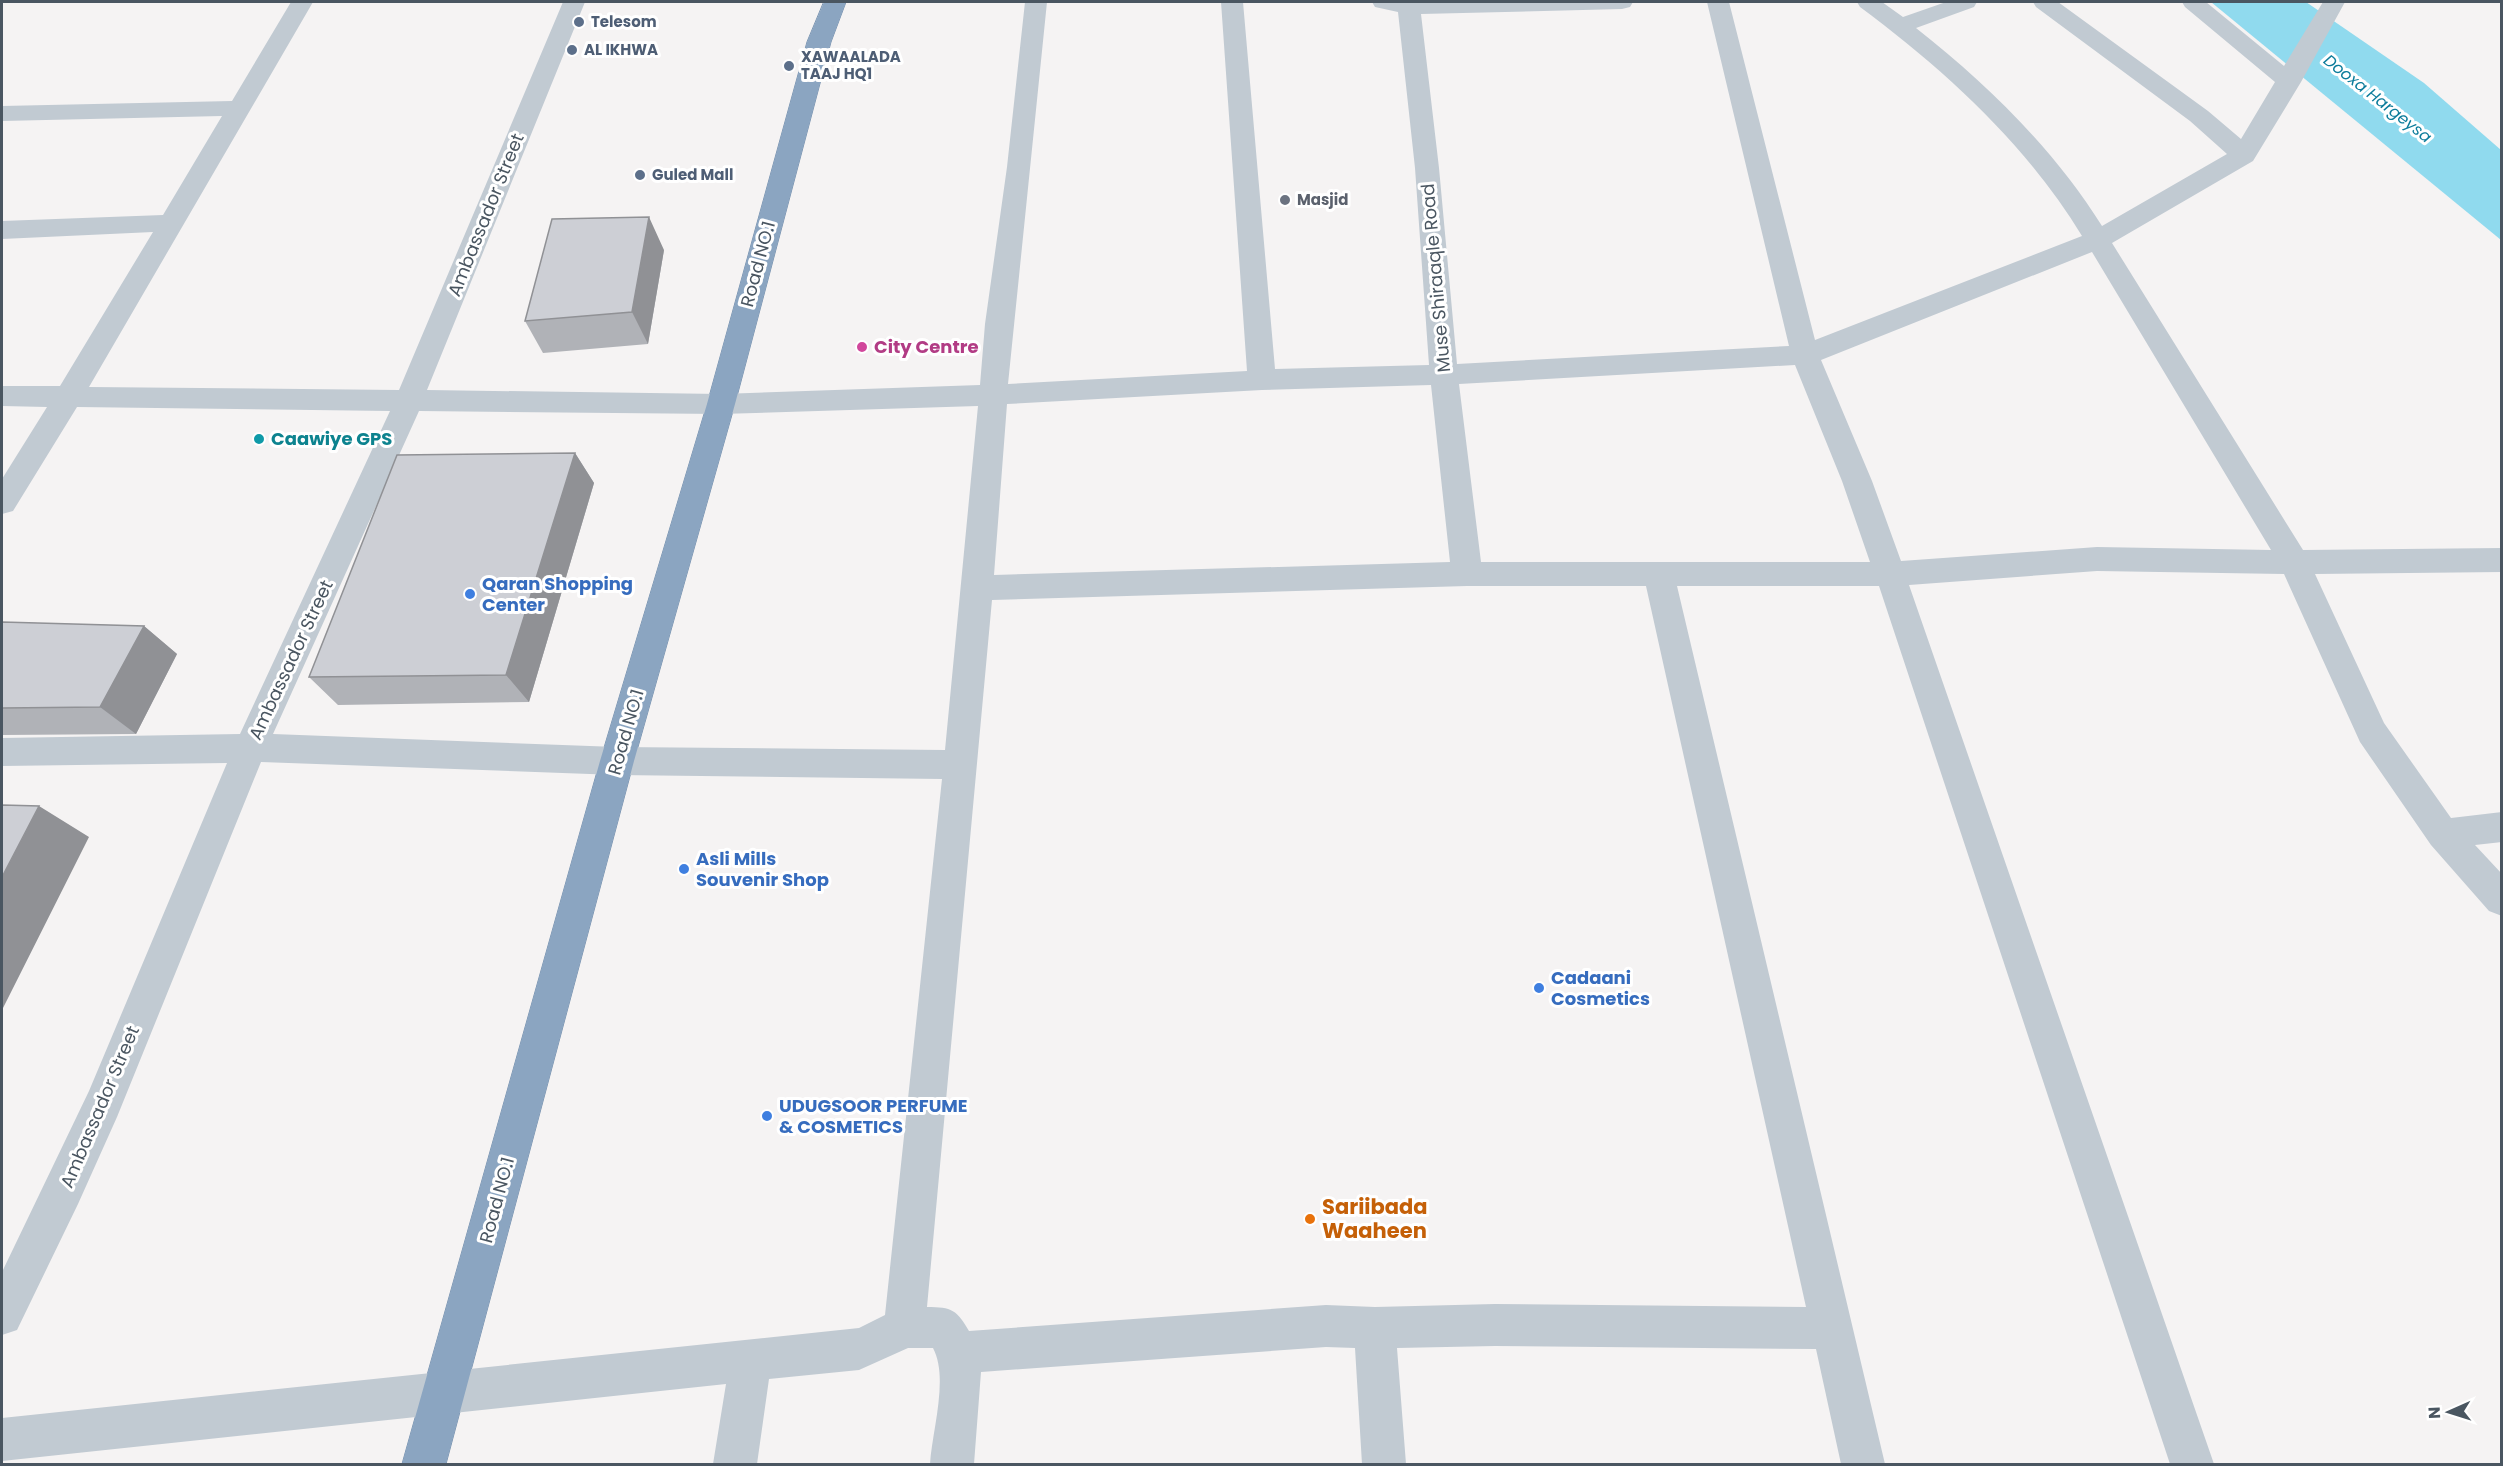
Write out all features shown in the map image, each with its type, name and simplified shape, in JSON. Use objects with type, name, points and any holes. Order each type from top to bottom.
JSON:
[{"type":"highway","name":"Road NO.1","points":[[424,1464],[617,761],[721,404],[819,42],[835,2]]},
{"type":"street","points":[[2,503],[69,396],[238,108],[307,2]]},
{"type":"street","name":"Ambassador Street","points":[[2,1316],[103,1104],[250,748],[409,401],[574,2]]},
{"type":"street","points":[[904,1327],[978,588],[992,395],[1036,2]]},
{"type":"street","points":[[1232,2],[1262,380]]},
{"type":"street","points":[[1383,2],[1409,8],[1622,2]]},
{"type":"street","points":[[1718,2],[1805,355],[1857,481],[1890,574],[2192,1464]]},
{"type":"street","points":[[1868,2],[1902,25],[1994,110],[2048,168],[2075,203],[2096,241],[2130,291],[2294,562],[2373,732],[2443,834],[2502,900]]},
{"type":"street","points":[[1902,25],[1966,2]]},
{"type":"street","points":[[2044,2],[2199,116],[2244,155]]},
{"type":"street","points":[[2193,2],[2289,82]]},
{"type":"street","points":[[2,396],[721,404],[992,395],[1262,380],[1444,375],[1805,355],[2096,241],[2244,155],[2334,2]]},
{"type":"street","name":"Muse Shiraaqle Road","points":[[1409,8],[1427,168],[1444,375],[1467,573]]},
{"type":"street","points":[[2,113],[238,108]]},
{"type":"street","points":[[2,230],[170,223]]},
{"type":"street","points":[[978,588],[1467,573],[1890,574],[2097,559],[2294,562],[2502,560]]},
{"type":"street","points":[[1658,573],[1863,1464]]},
{"type":"street","points":[[2,752],[250,748],[617,761],[961,765]]},
{"type":"street","points":[[2443,834],[2502,827]]},
{"type":"street","points":[[958,1353],[1326,1326],[1375,1329],[1495,1325],[1832,1328]]},
{"type":"street","points":[[2,1440],[751,1362],[859,1349],[884,1339],[904,1327],[944,1328],[958,1353],[961,1380],[952,1464]]},
{"type":"street","points":[[1375,1329],[1384,1464]]},
{"type":"street","points":[[735,1464],[751,1362]]},
{"type":"water","name":"Dooxa Hargeysa","points":[[2211,2],[2306,2],[2424,83],[2501,150],[2501,240]]},
{"type":"building","points":[[649,217],[632,312],[525,321],[552,219]]},
{"type":"building","name":"Qaran Shopping Center","points":[[575,453],[506,675],[309,677],[397,455]]},
{"type":"building","points":[[2,622],[144,626],[100,707],[2,708]]},
{"type":"building","points":[[2,805],[39,806],[2,877]]},
{"type":"place","name":"Telesom","points":[[579,22]]},
{"type":"place","name":"AL IKHWA","points":[[572,50]]},
{"type":"place","name":"XAWAALADA TAAJ HQ1","points":[[789,66]]},
{"type":"place","name":"Guled Mall","points":[[640,175]]},
{"type":"place","name":"Masjid","points":[[1285,200]]},
{"type":"place","name":"City Centre","points":[[862,347]]},
{"type":"place","name":"Caawiye GPS","points":[[259,439]]},
{"type":"place","name":"Qaran Shopping Center","points":[[470,594]]},
{"type":"place","name":"Asli Mills Souvenir Shop","points":[[684,869]]},
{"type":"place","name":"Cadaani Cosmetics","points":[[1539,988]]},
{"type":"place","name":"UDUGSOOR PERFUME & COSMETICS","points":[[767,1116]]},
{"type":"place","name":"Sariibada Waaheen","points":[[1310,1219]]}]
